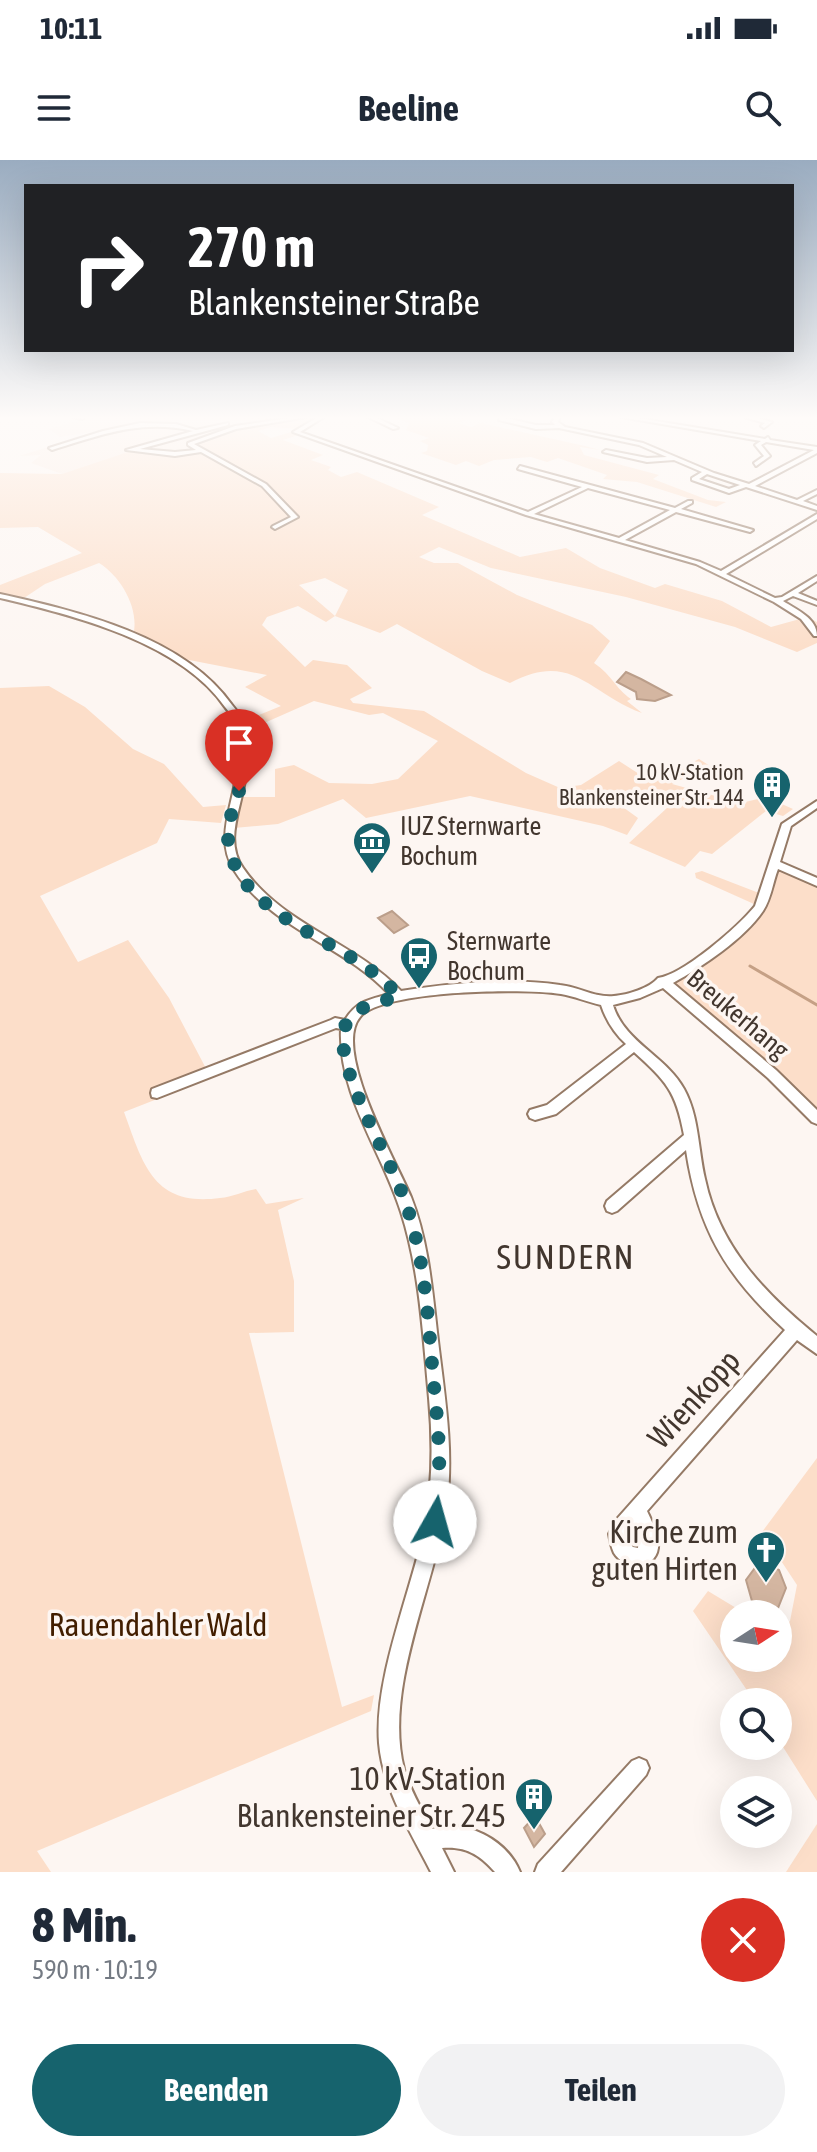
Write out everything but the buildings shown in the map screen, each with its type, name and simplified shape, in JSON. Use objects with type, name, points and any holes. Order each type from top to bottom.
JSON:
[{"type":"street","points":[[275,527],[295,517],[276,497]]},
{"type":"street","points":[[480,497],[528,514],[622,539],[721,574],[804,617],[817,634]]},
{"type":"street","points":[[528,514],[565,497]]},
{"type":"street","points":[[620,497],[750,530]]},
{"type":"street","points":[[785,497],[817,508]]},
{"type":"street","points":[[799,501],[807,497]]},
{"type":"street","points":[[622,539],[690,502]]},
{"type":"street","points":[[721,574],[817,516]]},
{"type":"street","points":[[777,601],[817,578]]},
{"type":"street","points":[[793,594],[817,603]]},
{"type":"street","points":[[0,596],[82,615],[175,656],[207,680],[242,729],[239,791],[227,837],[236,867],[272,909],[385,980],[399,997]]},
{"type":"street","points":[[443,1872],[394,1770],[390,1747],[391,1699],[432,1540],[441,1481],[424,1275],[405,1201],[353,1079],[344,1047],[345,1025],[358,1010],[399,997],[508,986],[564,989],[617,1000],[662,981],[694,966],[752,917],[760,907],[787,824],[817,804]]},
{"type":"street","points":[[774,863],[817,882]]},
{"type":"street","name":"Breukerhang","points":[[662,981],[772,1074],[817,1118]]},
{"type":"street","points":[[606,1000],[609,1014],[680,1091],[702,1202],[713,1232],[746,1281],[817,1346]]},
{"type":"street","points":[[157,1093],[179,1080],[335,1023],[345,1025]]},
{"type":"street","points":[[535,1114],[551,1110],[635,1044]]},
{"type":"street","points":[[612,1206],[690,1138]]},
{"type":"street","name":"Wienkopp","points":[[638,1509],[796,1329]]},
{"type":"street","points":[[546,1872],[639,1768]]},
{"type":"street","points":[[428,1841],[442,1835],[465,1837],[490,1849],[509,1872]]},
{"type":"green space","points":[[0,497],[415,497],[439,507],[422,515],[520,557],[566,548],[600,568],[655,588],[665,584],[722,601],[771,627],[807,617],[817,622],[817,643],[797,652],[735,627],[626,597],[491,568],[439,547],[419,557],[434,563],[458,563],[517,595],[592,625],[610,641],[594,663],[631,699],[627,701],[642,713],[565,673],[549,671],[531,674],[510,683],[397,624],[380,633],[335,616],[326,622],[298,606],[267,617],[262,625],[305,667],[313,660],[347,665],[372,688],[350,699],[353,703],[424,711],[526,773],[560,788],[581,785],[619,761],[653,783],[699,759],[710,766],[672,784],[741,803],[766,797],[793,809],[783,816],[766,811],[712,854],[700,851],[685,867],[629,843],[680,796],[656,789],[634,794],[620,805],[638,818],[627,835],[603,826],[470,796],[366,818],[343,799],[278,824],[234,828],[242,797],[275,797],[275,769],[294,765],[329,783],[372,784],[398,779],[438,741],[383,713],[369,715],[314,701],[246,731],[244,721],[281,706],[245,687],[267,675],[184,659],[127,635],[134,631],[135,621],[130,602],[114,576],[99,563],[45,584],[21,600],[0,596],[0,585],[82,553],[38,527],[0,528]],"holes":[[[325,578],[348,590],[335,616],[299,585]]]},
{"type":"green space","points":[[684,497],[726,502],[716,507]]},
{"type":"green space","name":"Rauendahler Wald","points":[[49,686],[85,707],[133,749],[164,764],[203,807],[226,805],[221,823],[169,819],[157,843],[40,896],[78,962],[128,940],[169,998],[211,1078],[124,1112],[138,1149],[154,1178],[179,1196],[197,1199],[224,1197],[256,1189],[266,1204],[304,1198],[278,1210],[294,1281],[294,1332],[249,1333],[342,1707],[374,1695],[371,1711],[37,1851],[51,1872],[0,1872],[0,688]]},
{"type":"green space","points":[[777,867],[817,884],[817,1113],[670,982],[722,952],[756,922],[769,900]]},
{"type":"green space","points":[[702,871],[759,893],[754,904],[696,878],[695,873]]},
{"type":"green space","points":[[817,1458],[817,1801],[791,1760],[792,1688],[745,1688],[735,1672],[792,1672],[792,1611],[797,1585],[762,1532]]},
{"type":"green space","points":[[708,1591],[723,1600],[720,1600],[720,1651],[693,1611]]},
{"type":"green space","points":[[817,1824],[817,1872],[786,1872]]},
{"type":"waterway","points":[[750,966],[817,1005]]},
{"type":"place","name":"10 kV-Station Blankensteiner Str. 144","points":[[772,819]]},
{"type":"place","name":"IUZ Sternwarte Bochum","points":[[372,875]]},
{"type":"place","name":"Sternwarte Bochum","points":[[419,990]]},
{"type":"place","name":"Kirche zum guten Hirten","points":[[766,1584]]},
{"type":"place","name":"10 kV-Station Blankensteiner Str. 245","points":[[534,1831]]},
{"type":"district","name":"SUNDERN","points":[[566,1257]]},
{"type":"route","points":[[239,791],[227,837],[236,867],[258,896],[272,909],[385,980],[399,997],[358,1010],[345,1025],[343,1036],[360,1096],[405,1201],[422,1264],[440,1449],[441,1481],[435,1522]]}]
